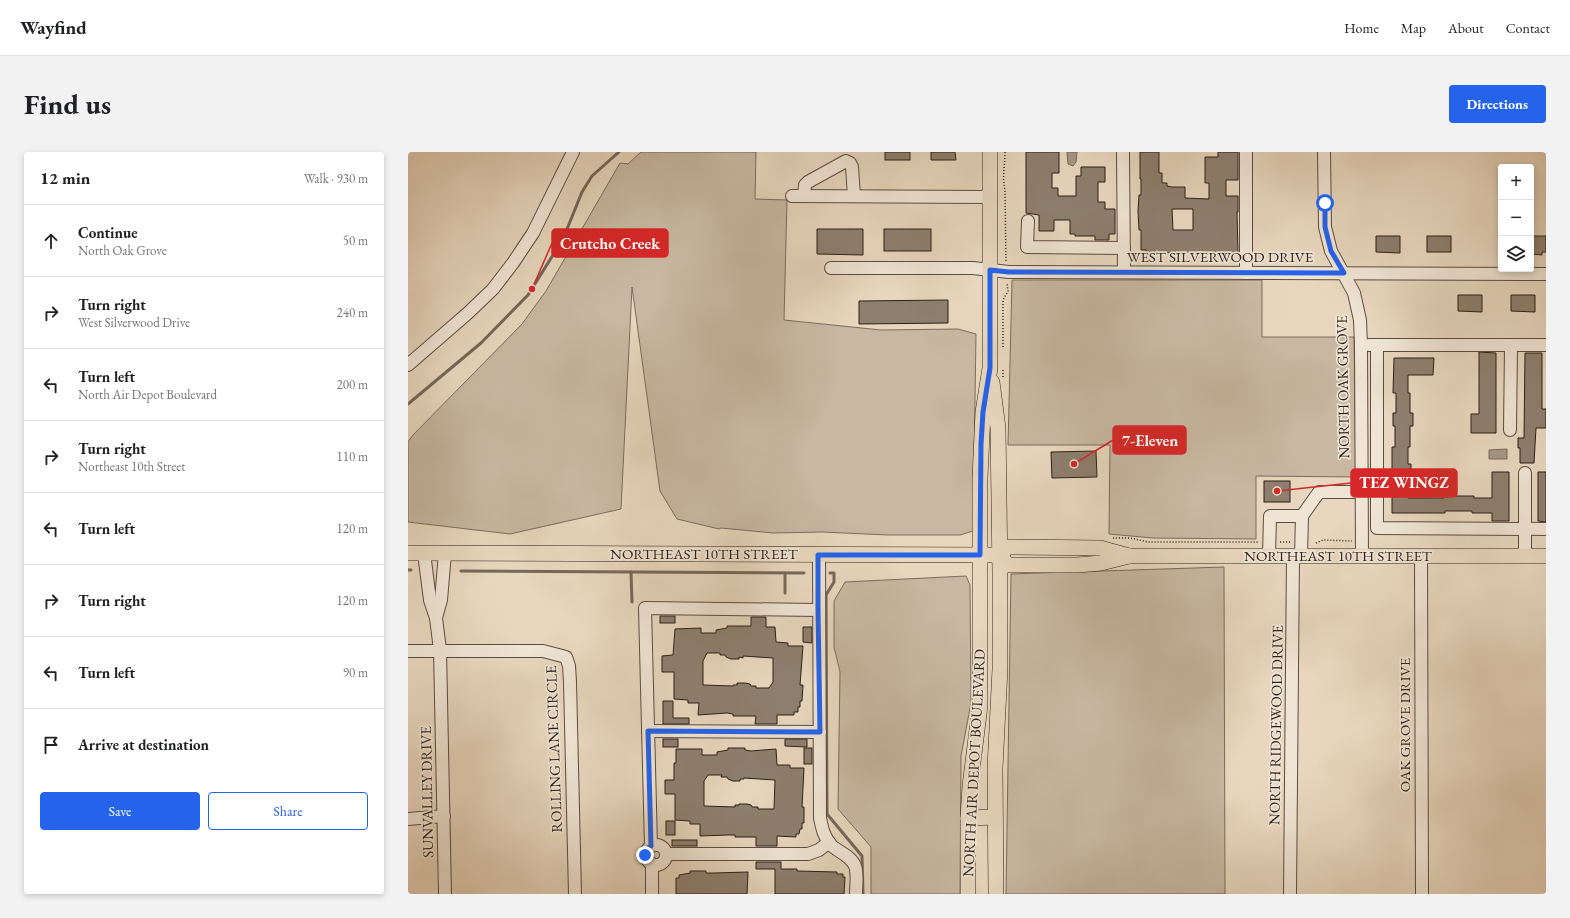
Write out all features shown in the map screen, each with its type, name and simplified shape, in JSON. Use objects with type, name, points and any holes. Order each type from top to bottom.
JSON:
[{"type":"main road","name":"NORTH AIR DEPOT BOULEVARD","points":[[990,152],[990,270],[998,428],[1000,669],[996,747],[996,894]]},
{"type":"main road","name":"NORTH AIR DEPOT BOULEVARD","points":[[968,894],[968,818],[970,786],[980,706],[981,438],[983,412],[996,368]]},
{"type":"main road","name":"NORTHEAST 10TH STREET","points":[[408,553],[999,555],[1008,565],[1077,565],[1101,563],[1129,556],[1269,549],[1362,556],[1546,556]]},
{"type":"main road","points":[[968,818],[995,818]]},
{"type":"street","points":[[408,365],[468,313],[493,289],[533,233],[573,152]]},
{"type":"street","points":[[1124,152],[1124,272]]},
{"type":"street","points":[[1246,152],[1246,273]]},
{"type":"street","name":"NORTH OAK GROVE","points":[[1324,152],[1325,227],[1331,251],[1354,293],[1360,320],[1362,345],[1362,556]]},
{"type":"street","points":[[854,196],[852,167],[850,163],[846,161],[808,182],[798,196],[990,197]]},
{"type":"street","points":[[1028,221],[1027,247],[1124,248]]},
{"type":"street","name":"WEST SILVERWOOD DRIVE","points":[[831,268],[973,268],[1006,272],[1546,274]]},
{"type":"street","points":[[1362,345],[1546,345]]},
{"type":"street","points":[[1377,345],[1377,528],[1546,529]]},
{"type":"street","points":[[1510,430],[1511,345]]},
{"type":"street","points":[[1525,473],[1525,556]]},
{"type":"street","points":[[1269,549],[1270,516],[1302,516],[1319,492],[1362,492]]},
{"type":"street","name":"NORTH RIDGEWOOD DRIVE","points":[[1290,894],[1299,551],[1302,516]]},
{"type":"street","name":"SUNVALLEY DRIVE","points":[[424,553],[430,600],[436,618],[440,650],[445,894]]},
{"type":"street","name":"SUNVALLEY DRIVE","points":[[436,618],[441,600],[445,553]]},
{"type":"street","points":[[818,555],[820,818],[823,832],[828,842],[847,856],[855,866],[856,894]]},
{"type":"street","name":"OAK GROVE DRIVE","points":[[1421,556],[1422,894]]},
{"type":"street","points":[[651,846],[660,846],[665,850],[666,854],[662,863],[656,865],[652,864],[647,861],[645,855],[648,848],[651,846],[645,608],[818,610]]},
{"type":"street","points":[[408,651],[440,650]]},
{"type":"street","name":"ROLLING LANE CIRCLE","points":[[440,650],[543,651],[566,657],[569,666],[570,682],[575,894]]},
{"type":"street","points":[[648,731],[820,732]]},
{"type":"street","points":[[408,819],[444,816]]},
{"type":"street","points":[[666,854],[808,854],[819,850],[828,842]]},
{"type":"street","points":[[652,864],[652,894]]},
{"type":"path","points":[[1003,353],[1004,300],[1008,291],[1003,183],[1005,171],[1005,152]]},
{"type":"path","points":[[996,368],[1003,384]]},
{"type":"path","points":[[1108,538],[1130,538],[1148,542],[1299,551],[1323,540],[1362,540]]},
{"type":"shaded area","points":[[641,152],[756,152],[755,199],[787,200],[784,320],[881,330],[958,329],[976,334],[973,531],[960,535],[888,535],[822,532],[773,533],[719,529],[677,519],[660,491],[632,287],[621,509],[510,534],[408,522],[408,442],[413,435],[522,324],[546,291],[620,163],[628,164]]},
{"type":"shaded area","points":[[1067,152],[1077,152],[1076,162],[1073,166],[1068,164]]},
{"type":"shaded area","points":[[1012,280],[1262,280],[1262,337],[1354,337],[1356,477],[1256,476],[1256,539],[1153,538],[1109,534],[1110,445],[1008,445]]},
{"type":"shaded area","points":[[1507,449],[1507,459],[1489,459],[1489,450]]},
{"type":"shaded area","points":[[1224,567],[1225,894],[1006,894],[1011,574]]},
{"type":"shaded area","points":[[966,576],[970,585],[971,703],[961,756],[960,894],[871,894],[871,847],[838,809],[840,672],[834,647],[834,601],[845,582]]},
{"type":"building","points":[[885,152],[910,152],[910,160],[885,160]]},
{"type":"building","points":[[931,152],[955,152],[956,160],[931,160]]},
{"type":"building","points":[[1026,152],[1059,152],[1059,173],[1052,173],[1052,188],[1058,188],[1058,196],[1076,196],[1076,176],[1081,176],[1081,167],[1105,167],[1105,182],[1098,182],[1098,202],[1105,202],[1105,209],[1115,209],[1115,234],[1109,234],[1109,240],[1095,240],[1095,236],[1075,236],[1075,234],[1070,234],[1070,220],[1054,220],[1054,231],[1039,231],[1039,215],[1026,213]]},
{"type":"building","points":[[1140,152],[1159,152],[1159,173],[1162,173],[1162,183],[1167,183],[1167,186],[1172,187],[1185,187],[1185,198],[1209,199],[1209,183],[1205,183],[1205,157],[1218,157],[1218,152],[1238,152],[1238,180],[1226,180],[1226,196],[1238,196],[1238,252],[1146,253],[1146,250],[1141,250],[1141,230],[1139,230],[1138,211],[1139,195],[1141,195]],"holes":[[[1172,209],[1193,209],[1193,230],[1173,230]]]},
{"type":"building","points":[[817,229],[863,229],[863,255],[817,254]]},
{"type":"building","points":[[884,229],[931,229],[931,251],[884,251]]},
{"type":"building","points":[[1376,236],[1400,236],[1400,253],[1376,252]]},
{"type":"building","points":[[1427,236],[1451,236],[1451,252],[1427,252]]},
{"type":"building","points":[[1534,236],[1546,236],[1546,252],[1542,252],[1542,255],[1534,254]]},
{"type":"building","points":[[1458,295],[1482,295],[1482,312],[1458,311]]},
{"type":"building","points":[[1511,295],[1535,295],[1535,312],[1511,311]]},
{"type":"building","points":[[948,300],[948,323],[859,324],[859,301]]},
{"type":"building","points":[[1479,352],[1496,353],[1496,433],[1471,433],[1471,414],[1479,414]]},
{"type":"building","points":[[1525,353],[1542,353],[1542,409],[1546,409],[1546,428],[1536,428],[1534,463],[1520,463],[1520,448],[1518,448],[1518,438],[1524,438]]},
{"type":"building","points":[[1394,358],[1434,358],[1433,375],[1408,375],[1408,393],[1410,393],[1410,413],[1413,413],[1413,426],[1410,426],[1410,447],[1408,447],[1408,464],[1411,464],[1411,477],[1408,477],[1408,498],[1474,496],[1474,498],[1492,498],[1492,472],[1509,472],[1509,521],[1492,521],[1492,513],[1472,513],[1472,511],[1445,511],[1445,513],[1392,513],[1392,447],[1395,447],[1395,426],[1393,426],[1393,413],[1396,413],[1396,393],[1393,393]]},
{"type":"building","points":[[1096,451],[1097,477],[1052,478],[1051,452]]},
{"type":"building","points":[[1538,472],[1546,472],[1546,522],[1538,521]]},
{"type":"building","points":[[1264,481],[1290,481],[1290,502],[1264,502]]},
{"type":"building","points":[[660,616],[675,616],[675,623],[660,623]]},
{"type":"building","points":[[751,617],[766,617],[766,627],[775,627],[776,642],[788,643],[788,646],[803,646],[800,685],[803,685],[802,701],[800,701],[798,712],[794,712],[794,715],[777,715],[777,724],[755,724],[756,716],[733,716],[733,714],[727,713],[698,715],[699,703],[688,703],[688,700],[674,699],[674,672],[662,672],[662,656],[673,655],[675,629],[701,628],[701,633],[716,633],[716,630],[727,628],[727,626],[751,626]],"holes":[[[707,653],[720,653],[720,655],[725,655],[731,659],[739,659],[739,657],[743,658],[743,656],[773,658],[773,682],[769,688],[756,688],[756,686],[751,686],[750,684],[745,683],[737,683],[737,685],[733,686],[703,685],[703,661]]]},
{"type":"building","points":[[803,627],[812,627],[812,643],[803,642]]},
{"type":"building","points":[[663,701],[673,701],[673,718],[689,718],[689,724],[663,724]]},
{"type":"building","points":[[663,739],[678,739],[678,747],[663,747]]},
{"type":"building","points":[[785,739],[807,739],[807,747],[785,746]]},
{"type":"building","points":[[728,748],[745,748],[745,750],[751,751],[776,749],[777,765],[790,765],[790,768],[804,768],[802,807],[804,807],[804,823],[802,823],[802,829],[800,829],[799,834],[796,834],[796,837],[777,836],[777,846],[756,846],[756,837],[735,837],[735,835],[700,836],[700,824],[690,824],[690,821],[675,820],[675,794],[665,794],[665,780],[674,780],[676,749],[702,749],[702,755],[717,755],[717,752],[728,750]],"holes":[[[708,775],[722,775],[721,777],[727,777],[733,781],[740,781],[740,779],[744,778],[775,780],[774,809],[758,809],[758,807],[752,807],[751,805],[747,804],[739,804],[735,805],[735,807],[704,806],[704,781]]]},
{"type":"building","points":[[804,748],[812,748],[812,764],[804,764]]},
{"type":"building","points":[[666,821],[675,821],[675,835],[666,835]]},
{"type":"building","points":[[672,840],[697,840],[697,846],[672,846]]},
{"type":"building","points":[[756,862],[781,862],[781,869],[837,872],[837,874],[843,874],[843,877],[845,877],[844,894],[775,894],[775,869],[756,869]]},
{"type":"building","points":[[690,871],[706,871],[706,873],[748,872],[747,894],[676,894],[676,878],[679,878],[679,875],[690,873]]},
{"type":"waterway","points":[[408,404],[481,343],[528,295],[563,239],[582,192],[592,176],[619,152]]},
{"type":"waterway","points":[[461,571],[804,573]]},
{"type":"waterway","points":[[631,572],[632,602]]},
{"type":"waterway","points":[[785,573],[785,593]]},
{"type":"waterway","points":[[830,573],[834,573],[834,582],[826,595],[827,814],[862,856],[863,894]]},
{"type":"place","name":"Crutcho Creek","points":[[532,289]]},
{"type":"place","name":"7-Eleven","points":[[1074,464]]},
{"type":"place","name":"TEZ WINGZ","points":[[1277,491]]},
{"type":"route","points":[[645,855],[648,848],[651,846],[648,731],[820,732],[818,555],[980,555],[981,444],[983,412],[990,368],[990,270],[1009,272],[1344,273],[1331,251],[1325,227],[1325,203]]}]
